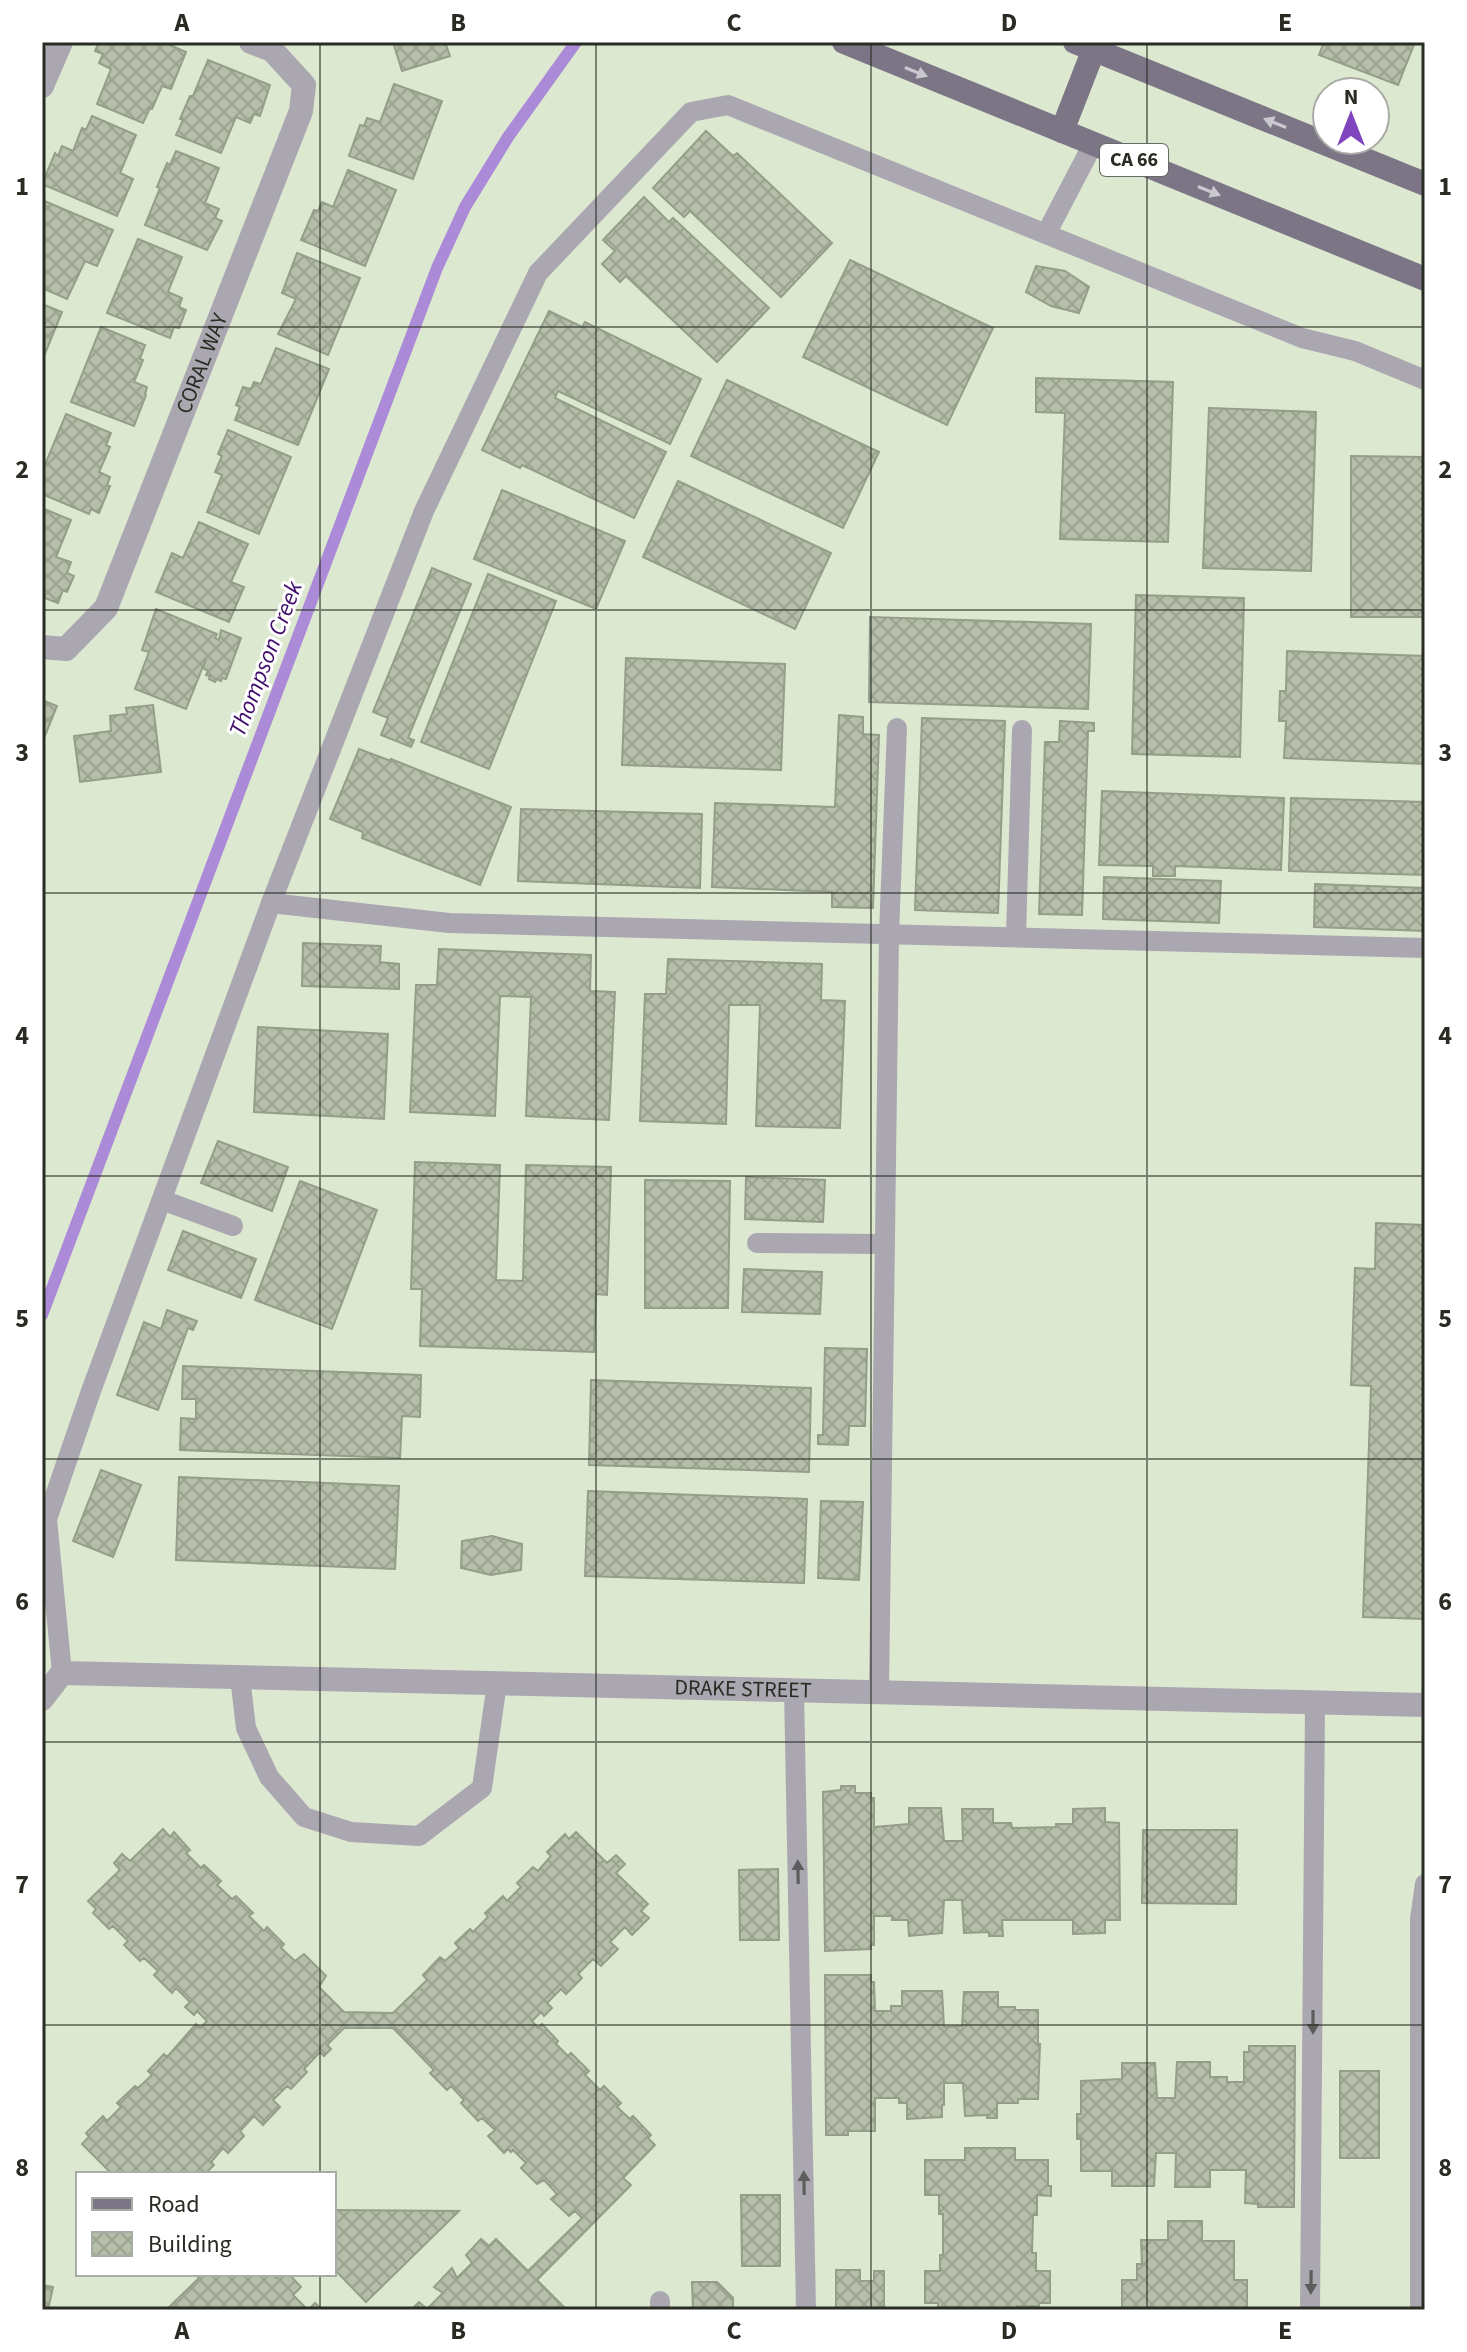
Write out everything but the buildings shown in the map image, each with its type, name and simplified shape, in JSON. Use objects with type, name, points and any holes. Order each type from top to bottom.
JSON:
[{"type":"main road","name":"CA 66","points":[[844,42],[1425,279]]},
{"type":"main road","points":[[1062,131],[1087,44],[1425,184]]},
{"type":"street","points":[[42,86],[61,42]]},
{"type":"street","name":"CORAL WAY","points":[[42,647],[66,649],[106,608],[296,126],[304,85],[261,46]]},
{"type":"street","points":[[42,1699],[62,1673]]},
{"type":"street","name":"DRAKE STREET","points":[[62,1673],[1425,1705]]},
{"type":"lane","points":[[62,1673],[47,1519],[271,903],[424,511],[538,273],[691,112],[728,105],[1302,338],[1355,351],[1425,380]]},
{"type":"lane","points":[[1046,234],[1093,144]]},
{"type":"lane","points":[[879,1692],[889,934],[897,728]]},
{"type":"lane","points":[[1016,937],[1022,730]]},
{"type":"lane","points":[[271,903],[449,923],[1425,948]]},
{"type":"lane","points":[[162,1200],[233,1226]]},
{"type":"lane","points":[[757,1243],[885,1244]]},
{"type":"lane","points":[[240,1677],[246,1728],[269,1777],[304,1817],[351,1832],[419,1836],[482,1788],[497,1683]]},
{"type":"lane","points":[[794,1690],[806,2310]]},
{"type":"lane","points":[[1310,2310],[1315,1702]]},
{"type":"lane","points":[[1420,2310],[1420,1919],[1425,1884]]},
{"type":"waterway","name":"Thompson Creek","points":[[42,1315],[437,268],[465,207],[508,137],[576,42]]}]
